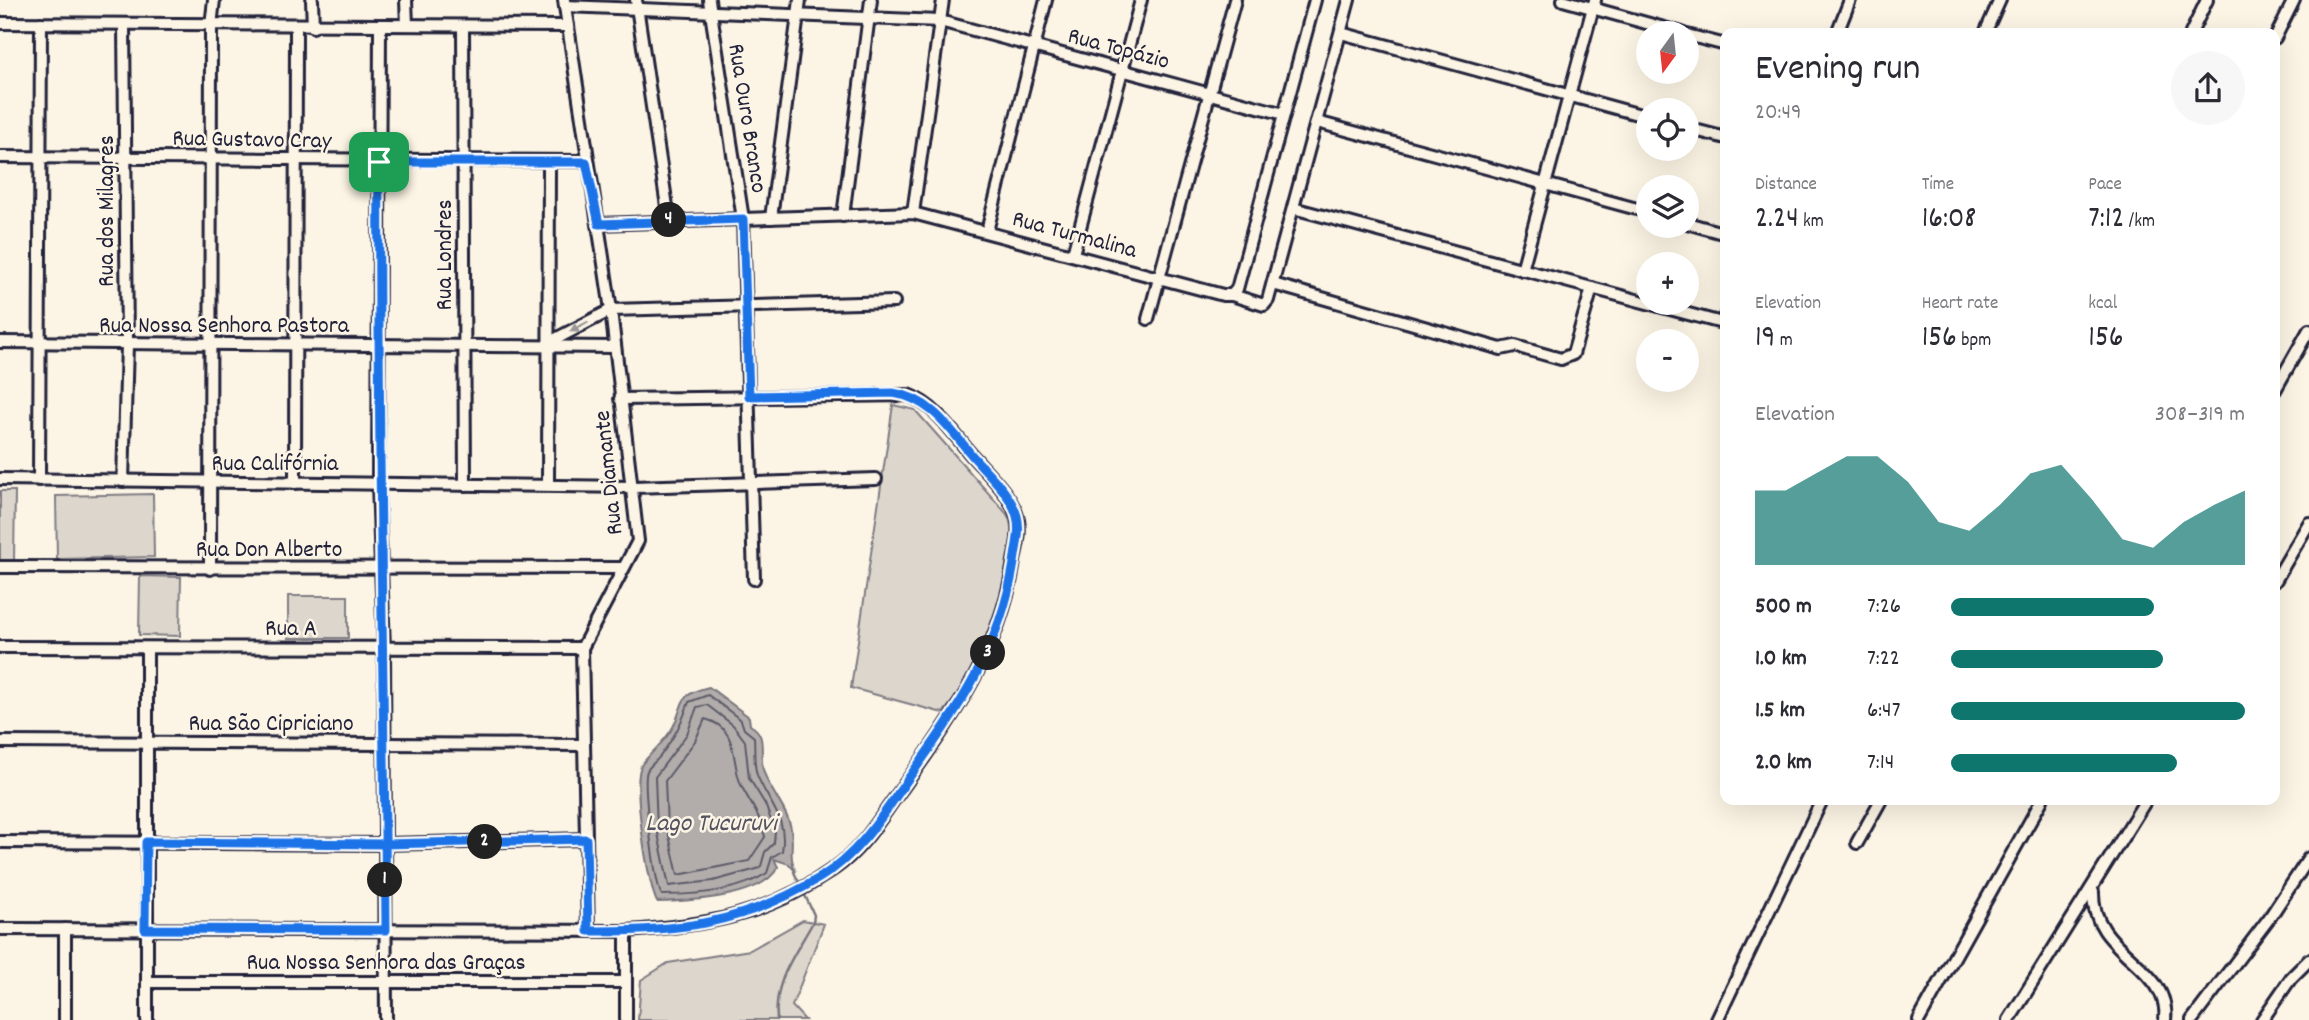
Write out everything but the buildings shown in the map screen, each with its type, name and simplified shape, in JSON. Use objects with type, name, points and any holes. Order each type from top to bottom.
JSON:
[{"type":"street","points":[[210,569],[211,26],[214,0]]},
{"type":"street","points":[[312,0],[313,27]]},
{"type":"street","points":[[406,0],[407,25]]},
{"type":"street","points":[[771,218],[800,0]]},
{"type":"street","points":[[843,216],[871,0]]},
{"type":"street","points":[[913,213],[943,0]]},
{"type":"street","points":[[987,231],[1046,0]]},
{"type":"street","points":[[1073,254],[1140,0]]},
{"type":"street","points":[[1148,319],[1235,0]]},
{"type":"street","points":[[1232,295],[1237,289],[1315,0]]},
{"type":"street","points":[[1349,0],[1273,284],[1501,349],[1515,346],[1561,359],[1573,354],[1592,288]]},
{"type":"street","points":[[1563,0],[1594,4],[1646,21]]},
{"type":"street","points":[[1839,28],[1850,0]]},
{"type":"street","points":[[1987,28],[2000,0]]},
{"type":"street","points":[[2193,28],[2207,0]]},
{"type":"street","points":[[2280,28],[2294,0]]},
{"type":"street","name":"Rua Topázio","points":[[565,3],[710,6],[798,15],[940,21],[1284,114]]},
{"type":"street","name":"Rua Diamante","points":[[565,3],[586,162],[599,224],[611,310],[620,399],[634,487],[638,541],[582,648],[588,931]]},
{"type":"street","points":[[636,4],[669,220]]},
{"type":"street","points":[[1522,270],[1594,4]]},
{"type":"street","name":"Rua Ouro Branco","points":[[710,6],[743,219],[754,579]]},
{"type":"street","points":[[0,23],[296,27],[568,26]]},
{"type":"street","points":[[39,480],[41,23]]},
{"type":"street","name":"Rua dos Milagres","points":[[122,481],[127,345],[124,24]]},
{"type":"street","points":[[380,26],[378,484],[384,648],[386,1020]]},
{"type":"street","name":"Rua Londres","points":[[463,26],[465,485]]},
{"type":"street","points":[[295,483],[293,345],[296,27]]},
{"type":"street","points":[[1341,33],[1636,114]]},
{"type":"street","points":[[1699,38],[1720,43]]},
{"type":"street","points":[[1317,122],[1636,209]]},
{"type":"street","points":[[1699,131],[1720,136]]},
{"type":"street","name":"Rua Gustavo Cray","points":[[0,157],[586,162]]},
{"type":"street","points":[[548,485],[546,344],[549,163]]},
{"type":"street","points":[[1293,208],[1720,322]]},
{"type":"street","name":"Rua Turmalina","points":[[599,224],[913,213],[1264,305],[1273,284]]},
{"type":"street","points":[[1699,226],[1720,232]]},
{"type":"street","points":[[546,344],[611,310],[894,302]]},
{"type":"street","points":[[2280,381],[2309,330]]},
{"type":"street","name":"Rua Nossa Senhora Pastora","points":[[0,342],[378,346],[546,344],[615,347]]},
{"type":"street","points":[[0,929],[626,931],[718,922],[754,911],[801,889],[835,868],[859,846],[959,708],[990,648],[1011,582],[1019,534],[1014,508],[933,411],[915,398],[893,393],[620,399]]},
{"type":"street","name":"Rua Califórnia","points":[[0,479],[634,487],[876,479]]},
{"type":"street","points":[[2280,572],[2309,523]]},
{"type":"street","name":"Rua Don Alberto","points":[[0,567],[623,568]]},
{"type":"street","name":"Rua A","points":[[0,647],[582,648]]},
{"type":"street","points":[[147,649],[147,1020]]},
{"type":"street","name":"Rua São Cipriciano","points":[[0,742],[584,744]]},
{"type":"street","points":[[1717,1020],[1820,805]]},
{"type":"street","points":[[1857,843],[1878,805]]},
{"type":"street","points":[[1919,1020],[2039,805]]},
{"type":"street","points":[[2009,1020],[2093,890],[2143,805]]},
{"type":"street","points":[[0,842],[385,844],[586,839]]},
{"type":"street","points":[[2192,1020],[2270,917],[2309,858]]},
{"type":"street","points":[[2093,890],[2093,906],[2104,933],[2153,980],[2165,997],[2165,1020]]},
{"type":"street","points":[[65,929],[65,1020]]},
{"type":"street","points":[[626,931],[626,1020]]},
{"type":"street","points":[[2262,1020],[2291,978],[2309,960]]},
{"type":"street","name":"Rua Nossa Senhora das Graças","points":[[147,982],[626,982]]},
{"type":"shaded area","points":[[893,405],[915,410],[1007,514],[1011,529],[1007,572],[992,623],[966,682],[943,713],[851,688]]},
{"type":"shaded area","points":[[0,491],[15,491],[14,561],[0,561]]},
{"type":"shaded area","points":[[153,494],[154,557],[57,559],[56,496]]},
{"type":"shaded area","points":[[140,576],[181,577],[180,636],[139,635]]},
{"type":"shaded area","points":[[288,596],[348,596],[348,638],[288,638]]},
{"type":"shaded area","points":[[803,920],[824,924],[792,1006],[805,1020],[638,1020],[641,980],[668,963],[750,950]]},
{"type":"water","name":"Lago Tucuruvi","points":[[709,687],[749,717],[750,725],[759,734],[765,776],[789,821],[792,861],[796,872],[789,864],[774,859],[778,867],[770,877],[742,891],[705,899],[657,902],[649,876],[642,833],[639,774],[642,764],[670,732],[687,697]]},
{"type":"waterway","points":[[794,872],[800,885]]},
{"type":"waterway","points":[[777,1020],[778,993],[782,981],[813,922],[814,915],[803,891]]},
{"type":"route","points":[[379,162],[378,484],[384,648],[384,744],[385,844],[386,930],[145,929],[146,842],[385,844],[586,839],[588,931],[626,931],[718,922],[754,911],[822,877],[847,859],[859,846],[970,691],[998,627],[1011,582],[1019,534],[1014,508],[943,420],[922,401],[908,395],[749,396],[743,219],[599,224],[586,162],[379,162]]}]
